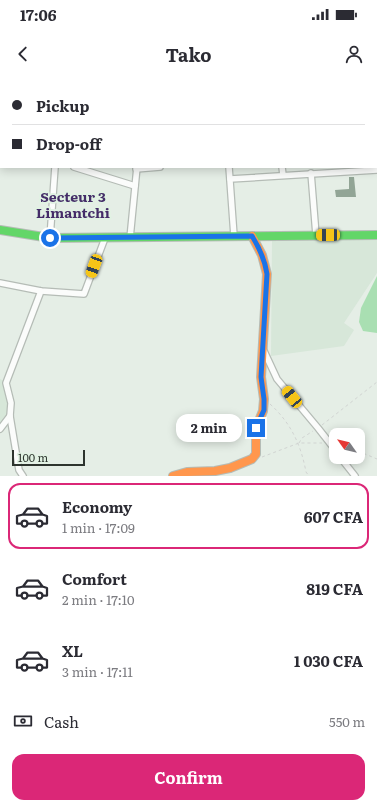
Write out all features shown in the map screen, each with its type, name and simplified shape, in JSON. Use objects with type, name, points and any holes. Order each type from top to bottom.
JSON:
[{"type":"street","points":[[50,238],[55,168]]},
{"type":"street","points":[[77,168],[135,186]]},
{"type":"street","points":[[130,238],[136,168]]},
{"type":"street","points":[[229,168],[234,236]]},
{"type":"street","points":[[282,168],[283,175]]},
{"type":"street","points":[[230,179],[311,173],[332,169],[377,170]]},
{"type":"street","points":[[311,173],[316,235]]},
{"type":"street","points":[[0,230],[50,238],[377,235]]},
{"type":"street","points":[[175,476],[187,472],[230,468],[252,459],[257,451],[256,428],[264,410],[261,377],[267,274],[260,249],[252,236]]},
{"type":"street","points":[[0,283],[41,291],[84,294],[105,238]]},
{"type":"street","points":[[23,476],[19,470],[10,416],[11,402],[6,383],[41,291]]},
{"type":"street","points":[[263,349],[277,379],[329,442]]},
{"type":"street","points":[[0,429],[10,416]]},
{"type":"street","points":[[346,464],[355,476]]},
{"type":"path","points":[[299,444],[302,438],[318,428],[377,382]]},
{"type":"path","points":[[264,399],[278,412],[294,432],[299,444],[306,472],[309,476]]},
{"type":"path","points":[[252,459],[299,444],[329,443]]},
{"type":"path","points":[[365,454],[377,459]]},
{"type":"shaded area","points":[[377,239],[377,273],[344,323],[354,330],[344,346],[271,356],[272,240]]},
{"type":"shaded area","points":[[377,276],[377,333],[363,331],[359,322],[361,308]]},
{"type":"shaded area","points":[[0,379],[4,381],[9,405],[6,417],[0,425]]},
{"type":"building","points":[[349,177],[354,177],[356,197],[336,197],[335,190],[349,189]]},
{"type":"traffic: fast","points":[[0,230],[50,238],[377,235]]},
{"type":"traffic: slow","points":[[173,476],[187,472],[215,471],[230,468],[252,459],[256,454],[256,428],[263,411],[264,399],[261,377],[267,274],[262,255],[252,236]]},
{"type":"district","name":"Secteur 3 Limantchi","points":[[73,204]]},
{"type":"route","points":[[50,238],[252,236],[260,249],[267,274],[261,366],[264,410],[256,428]]}]
